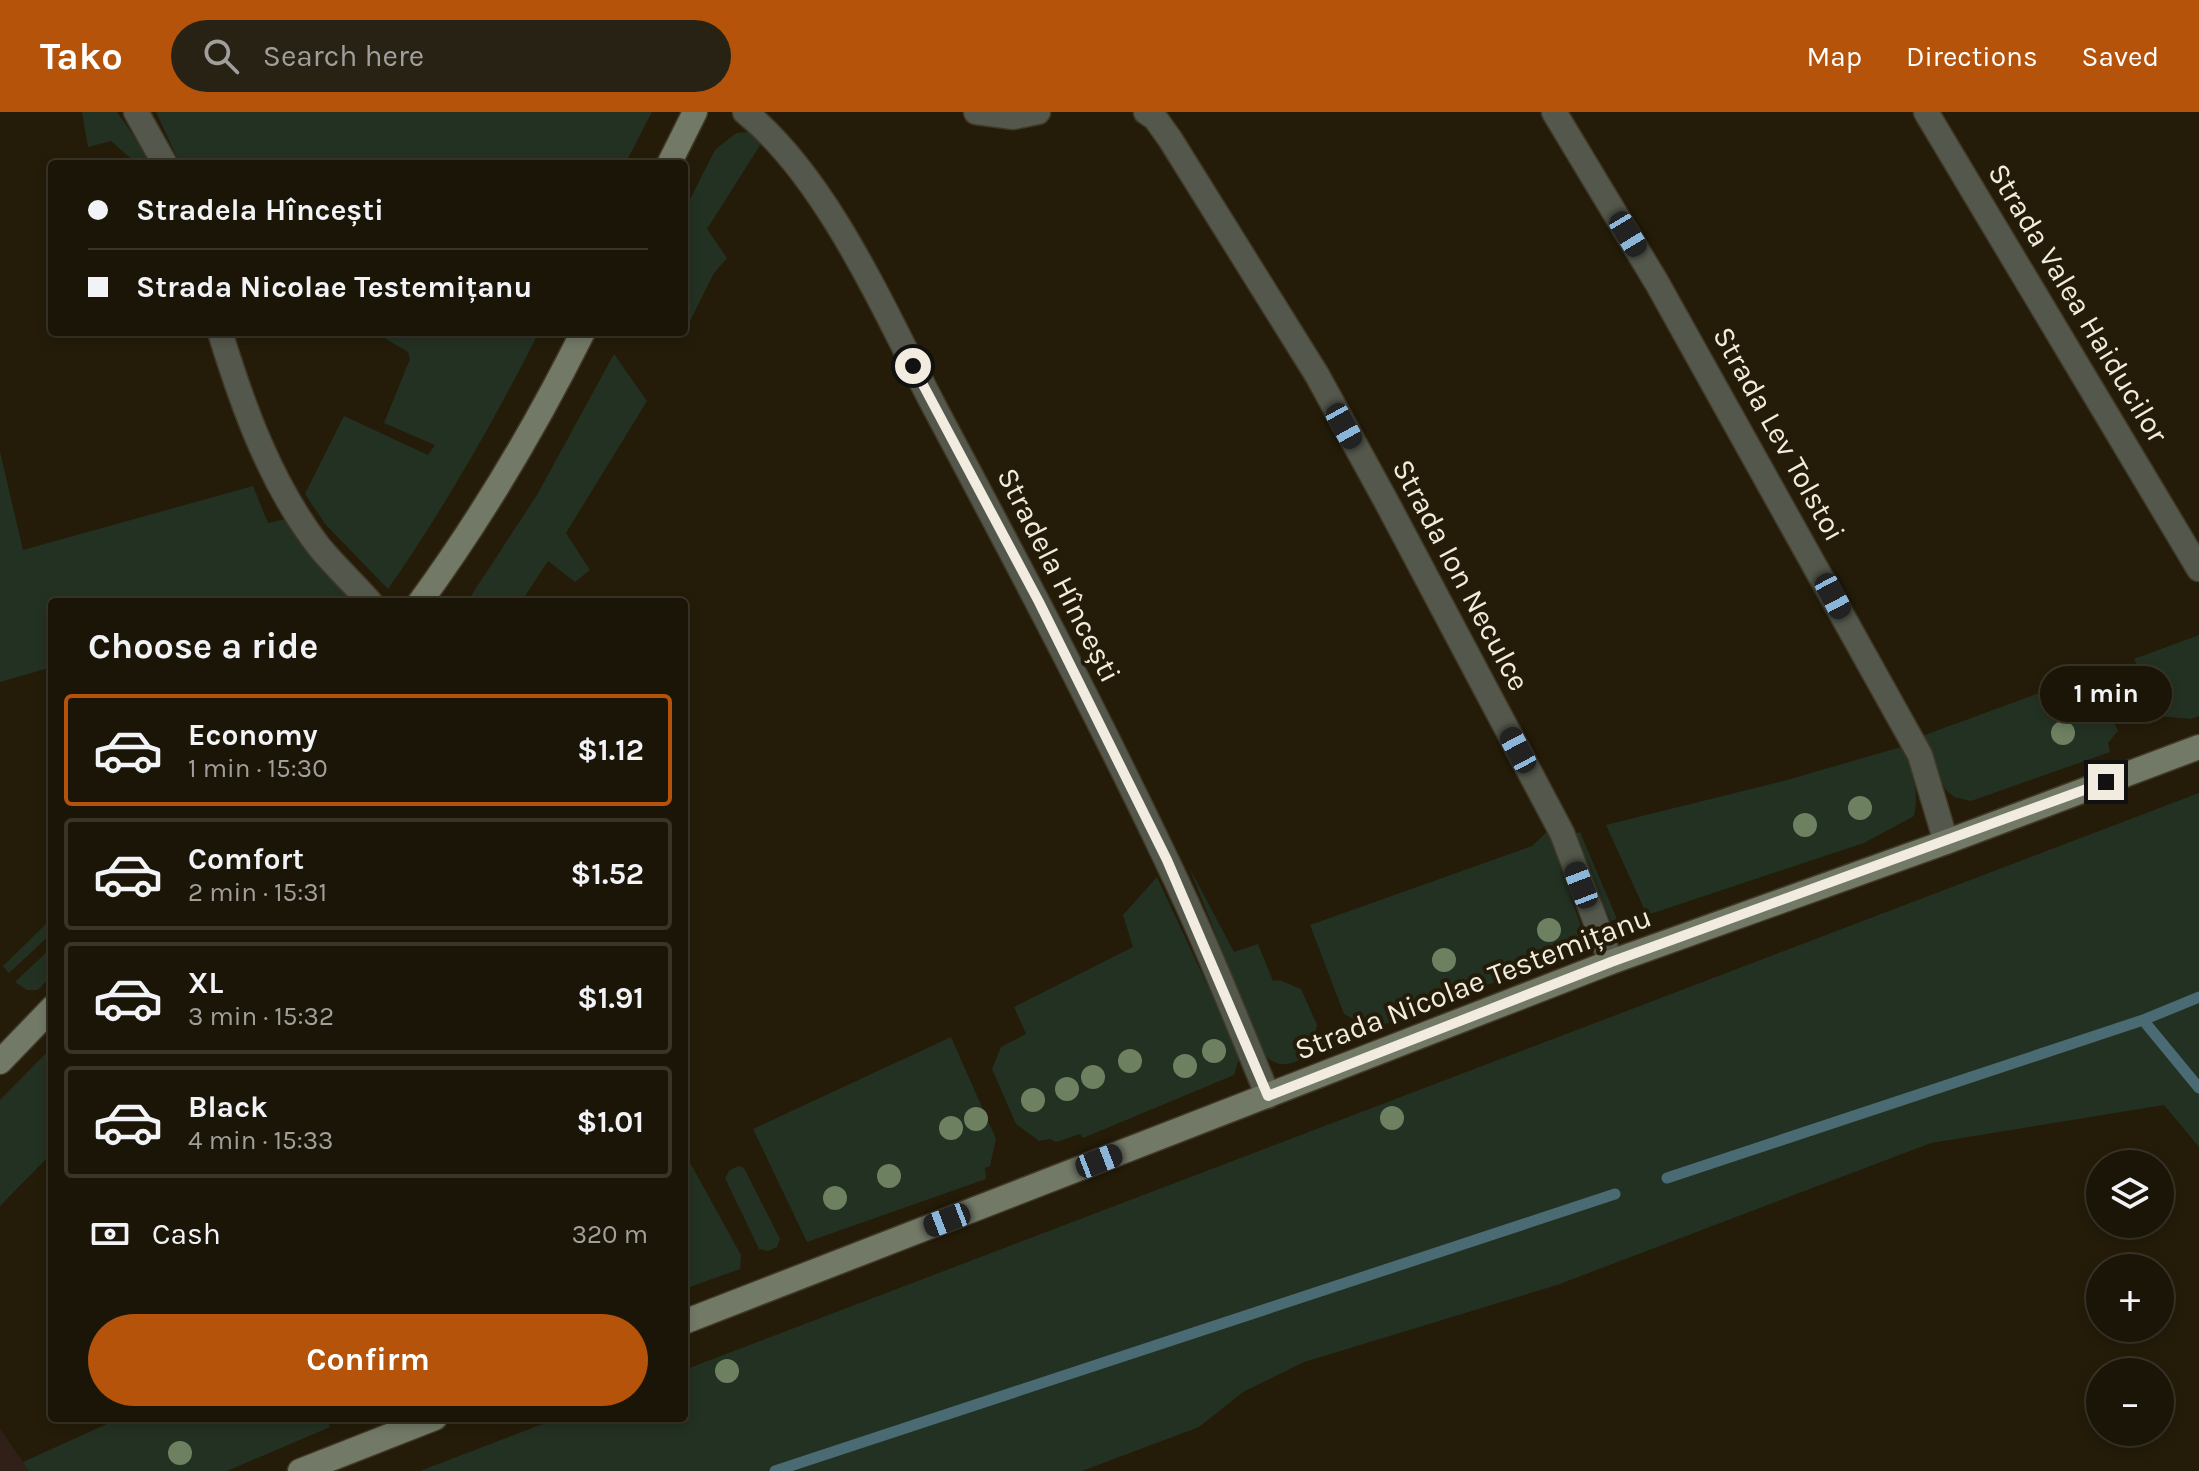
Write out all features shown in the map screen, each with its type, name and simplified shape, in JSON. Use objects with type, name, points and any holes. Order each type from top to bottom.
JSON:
[{"type":"main road","points":[[671,160],[695,112]]},
{"type":"main road","points":[[423,598],[499,484],[552,394],[581,336]]},
{"type":"main road","name":"Strada Nicolae Testemițanu","points":[[688,1320],[1611,962],[2199,747]]},
{"type":"main road","points":[[0,1062],[48,1012]]},
{"type":"main road","points":[[300,1471],[425,1422]]},
{"type":"street","points":[[136,112],[163,160]]},
{"type":"street","name":"Stradela Hîncești","points":[[745,112],[800,168],[843,235],[1024,575],[1167,860],[1268,1096]]},
{"type":"street","points":[[976,112],[1013,117],[1038,112]]},
{"type":"street","name":"Strada Ion Neculce","points":[[1146,112],[1155,118],[1170,139],[1317,375],[1386,501],[1562,833],[1611,962]]},
{"type":"street","name":"Strada Lev Tolstoi","points":[[1554,112],[1665,297],[1920,755],[1946,842]]},
{"type":"street","name":"Strada Valea Haiducilor","points":[[1926,112],[2199,569]]},
{"type":"street","points":[[221,336],[240,397],[287,497],[320,547],[366,598]]},
{"type":"shaded area","points":[[0,1429],[23,1462],[28,1471],[0,1471]]},
{"type":"green space","points":[[82,112],[117,112],[151,160],[132,160],[111,141],[88,147]]},
{"type":"green space","points":[[156,112],[652,112],[627,160],[178,160]]},
{"type":"green space","points":[[749,132],[764,139],[707,229],[727,258],[714,273],[688,325],[688,203],[715,150],[736,133]]},
{"type":"green space","points":[[381,336],[537,336],[468,463],[388,589],[326,525],[305,494],[344,416],[428,455],[435,445],[384,423],[410,359],[408,352]]},
{"type":"green space","points":[[614,354],[647,401],[566,533],[590,570],[575,582],[548,561],[524,598],[470,598],[537,495]]},
{"type":"green space","points":[[0,452],[23,550],[253,486],[268,523],[286,519],[314,560],[349,598],[48,598],[48,668],[0,682]]},
{"type":"green space","points":[[2199,635],[2199,716],[2191,719],[2159,716],[2134,659]]},
{"type":"green space","points":[[2091,674],[2118,731],[2108,743],[2110,752],[1971,801],[1954,797],[1945,789],[1922,736]]},
{"type":"green space","points":[[1901,747],[1914,780],[1914,816],[1864,843],[1647,915],[1606,825],[1787,780]]},
{"type":"green space","points":[[2199,793],[2199,1147],[2164,1105],[1931,1143],[1557,1285],[1304,1362],[1243,1392],[1199,1427],[1082,1471],[420,1471],[548,1422],[688,1422],[688,1368]]},
{"type":"green space","points":[[1550,829],[1580,924],[1577,945],[1571,953],[1364,1032],[1360,1022],[1344,1014],[1310,925],[1532,846]]},
{"type":"green space","points":[[1580,832],[1617,919],[1611,921],[1571,835]]},
{"type":"green space","points":[[1189,867],[1234,952],[1258,944],[1273,981],[1279,980],[1301,989],[1317,1025],[1313,1042],[1317,1052],[1289,1064],[1277,1063],[1263,1054]]},
{"type":"green space","points":[[1157,877],[1233,1040],[1239,1059],[1234,1075],[1083,1138],[1080,1134],[1056,1142],[1050,1139],[1039,1141],[1016,1124],[992,1069],[1001,1047],[1026,1034],[1014,1007],[1133,947],[1123,915]]},
{"type":"green space","points":[[48,922],[48,937],[9,973],[3,966]]},
{"type":"green space","points":[[48,951],[48,979],[38,990],[27,990],[15,982]]},
{"type":"green space","points":[[951,1037],[996,1139],[990,1166],[985,1168],[986,1179],[807,1242],[753,1129]]},
{"type":"green space","points":[[48,1051],[48,1157],[0,1206],[0,1100]]},
{"type":"green space","points":[[688,1159],[741,1255],[740,1269],[688,1288]]},
{"type":"green space","points":[[738,1166],[744,1168],[780,1239],[777,1247],[768,1251],[759,1249],[725,1178],[729,1171]]},
{"type":"green space","points":[[111,1422],[328,1422],[330,1427],[227,1471],[28,1471],[23,1462]]},
{"type":"waterway","points":[[1667,1178],[2143,1020],[2199,997]]},
{"type":"waterway","points":[[2143,1020],[2199,1088]]},
{"type":"waterway","points":[[775,1471],[1615,1194]]},
{"type":"route","points":[[913,366],[1039,602],[1167,860],[1268,1096],[1611,962],[2106,782]]}]
